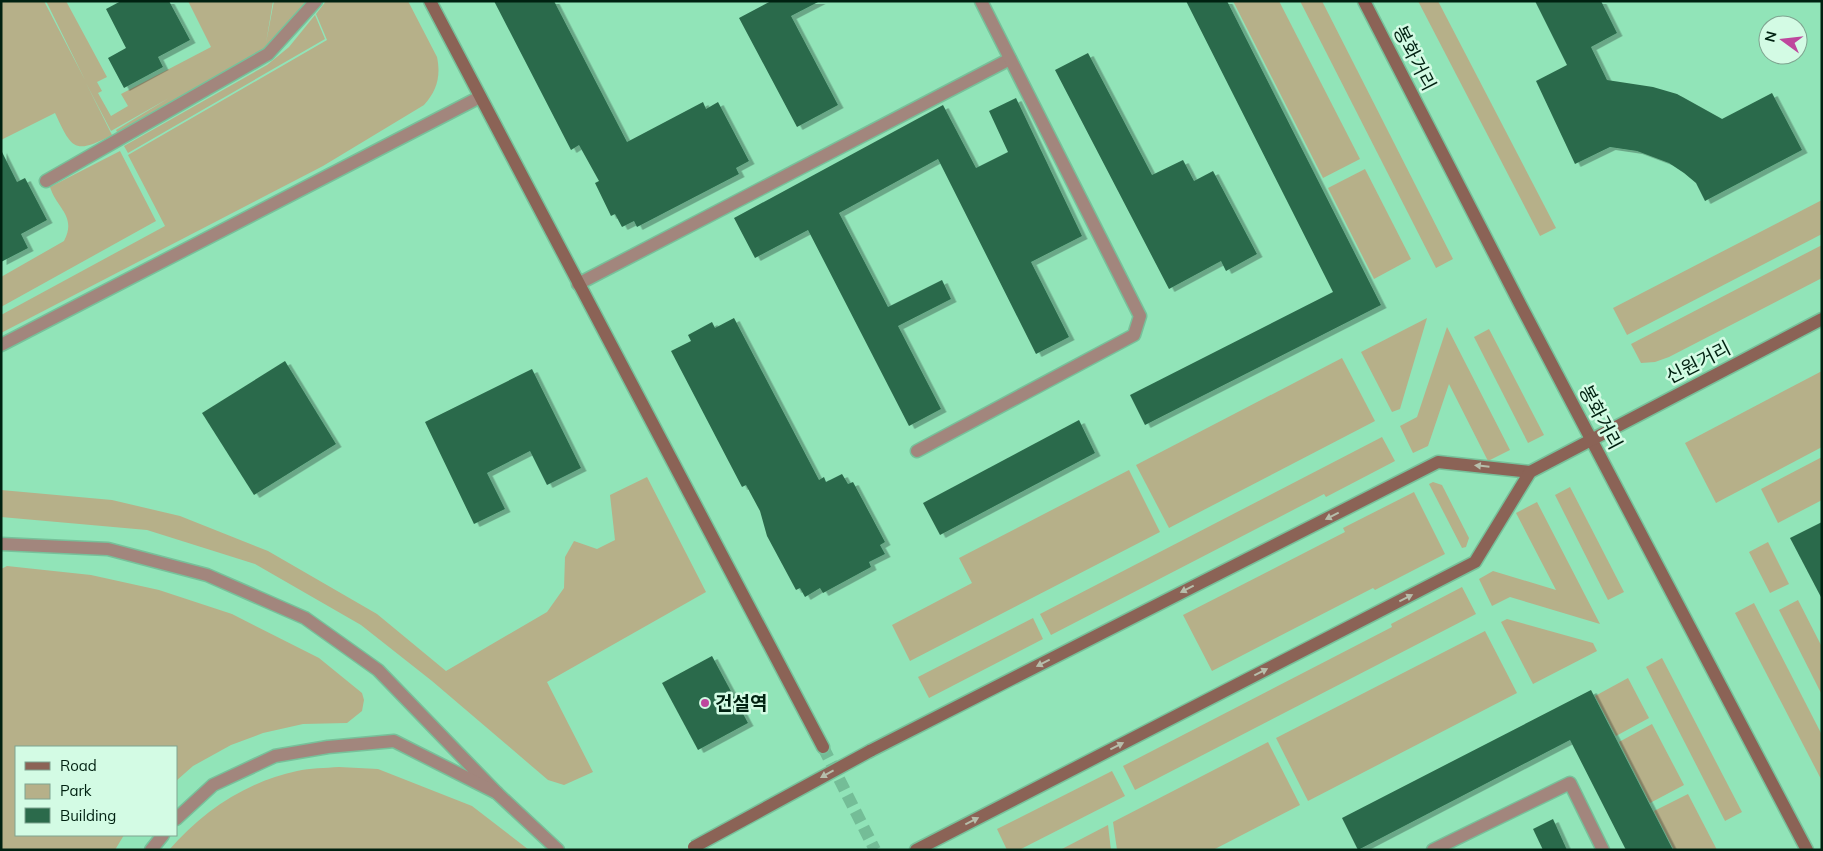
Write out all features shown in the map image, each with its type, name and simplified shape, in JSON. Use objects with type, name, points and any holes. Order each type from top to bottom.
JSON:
[{"type":"street","points":[[46,181],[268,54],[316,1]]},
{"type":"street","points":[[430,1],[823,747]]},
{"type":"street","points":[[917,451],[1134,335],[1140,316],[981,1]]},
{"type":"street","name":"봉화거리","points":[[1364,1],[1592,441],[1808,850]]},
{"type":"street","points":[[578,284],[1010,59]]},
{"type":"street","points":[[1,344],[480,97]]},
{"type":"street","name":"신원거리","points":[[1530,472],[1822,319]]},
{"type":"street","points":[[693,848],[870,751],[1438,462],[1530,472],[1475,562],[916,850]]},
{"type":"street","points":[[1,544],[108,549],[207,575],[306,618],[378,670],[498,793],[558,850]]},
{"type":"street","points":[[178,818],[213,785],[275,756],[356,744],[394,741],[498,793]]},
{"type":"street","points":[[1433,850],[1570,783],[1603,850]]},
{"type":"street","points":[[151,850],[162,836]]},
{"type":"green space","points":[[1,1],[44,1],[85,80],[46,1],[66,1],[107,77],[97,82],[102,91],[98,93],[111,116],[128,106],[121,94],[211,47],[188,1],[273,1],[266,43],[274,1],[306,1],[270,46],[118,134],[116,130],[169,98],[111,131],[86,83],[112,135],[82,146],[70,141],[55,113],[1,140]]},
{"type":"green space","points":[[326,1],[408,1],[437,57],[437,83],[424,105],[323,166],[1,333],[1,315],[165,226],[128,155],[327,40],[316,14]]},
{"type":"green space","points":[[1233,1],[1279,1],[1360,159],[1323,178]]},
{"type":"green space","points":[[1300,1],[1322,1],[1453,259],[1436,268]]},
{"type":"green space","points":[[1418,1],[1438,1],[1556,228],[1540,236]]},
{"type":"green space","points":[[315,15],[325,39],[128,153],[124,146],[267,65],[289,47]]},
{"type":"green space","points":[[120,151],[156,221],[1,307],[1,277],[64,241],[68,225],[67,219],[50,187]]},
{"type":"green space","points":[[1365,169],[1411,259],[1374,279],[1328,188]]},
{"type":"green space","points":[[1822,200],[1822,234],[1627,335],[1613,308]]},
{"type":"green space","points":[[1822,245],[1822,278],[1669,357],[1655,362],[1641,363],[1631,344]]},
{"type":"green space","points":[[1427,318],[1400,409],[1392,412],[1361,352]]},
{"type":"green space","points":[[1447,327],[1510,450],[1488,461],[1449,384],[1428,446],[1413,453],[1400,426],[1417,417]]},
{"type":"green space","points":[[1489,329],[1544,435],[1528,443],[1474,337]]},
{"type":"green space","points":[[1342,358],[1375,421],[1169,528],[1136,465]]},
{"type":"green space","points":[[1822,371],[1822,447],[1716,503],[1685,443]]},
{"type":"green space","points":[[1382,437],[1395,461],[1326,497],[1324,494],[1051,635],[1040,614]]},
{"type":"green space","points":[[1822,457],[1822,500],[1778,523],[1761,489]]},
{"type":"green space","points":[[1129,470],[1160,532],[910,661],[892,625],[972,583],[959,558]]},
{"type":"green space","points":[[647,477],[706,592],[547,682],[593,772],[564,785],[548,780],[432,681],[361,625],[255,564],[147,530],[1,517],[1,490],[112,500],[180,516],[268,551],[377,614],[446,671],[547,612],[564,588],[565,557],[574,541],[597,549],[615,540],[610,495]]},
{"type":"green space","points":[[1433,482],[1442,485],[1469,538],[1466,547],[1462,548],[1429,484]]},
{"type":"green space","points":[[1570,487],[1624,592],[1608,600],[1555,495]]},
{"type":"green space","points":[[1414,492],[1445,554],[1375,590],[1373,588],[1212,671],[1183,615],[1345,532],[1343,528]]},
{"type":"green space","points":[[1537,502],[1600,624],[1510,597],[1492,606],[1479,579],[1493,571],[1556,590],[1516,513]]},
{"type":"green space","points":[[1768,542],[1789,584],[1770,593],[1749,552]]},
{"type":"green space","points":[[7,566],[91,575],[159,590],[232,614],[319,658],[362,693],[364,700],[362,711],[347,723],[303,724],[263,733],[231,745],[193,766],[178,779],[178,746],[15,746],[15,836],[123,836],[115,850],[1,850],[1,569]]},
{"type":"green space","points":[[1462,587],[1476,614],[1135,790],[1123,766],[1392,627],[1391,624]]},
{"type":"green space","points":[[1798,600],[1822,647],[1822,695],[1779,610]]},
{"type":"green space","points":[[1754,603],[1822,735],[1822,781],[1735,613]]},
{"type":"green space","points":[[1033,618],[1043,639],[929,698],[918,677]]},
{"type":"green space","points":[[1507,619],[1593,643],[1597,651],[1533,684],[1501,622]]},
{"type":"green space","points":[[1485,631],[1517,693],[1308,801],[1276,738]]},
{"type":"green space","points":[[1662,658],[1742,812],[1725,821],[1646,667]]},
{"type":"green space","points":[[1628,678],[1649,718],[1616,736],[1595,696]]},
{"type":"green space","points":[[1652,724],[1684,785],[1650,803],[1619,742]]},
{"type":"green space","points":[[1268,742],[1300,805],[1213,850],[1117,850],[1113,822]]},
{"type":"green space","points":[[339,767],[378,769],[472,806],[529,850],[169,850],[211,811],[260,782],[297,771]]},
{"type":"green space","points":[[1112,771],[1125,796],[1019,850],[1007,850],[997,829]]},
{"type":"green space","points":[[1688,794],[1717,850],[1674,850],[1654,811]]},
{"type":"green space","points":[[1108,825],[1111,850],[1060,850]]},
{"type":"building","points":[[121,1],[169,1],[190,40],[158,57],[163,67],[124,88],[108,58],[126,48],[106,9]]},
{"type":"building","points":[[494,1],[554,1],[627,142],[703,102],[706,109],[718,102],[749,161],[736,168],[739,174],[637,227],[634,221],[622,227],[615,214],[611,216],[595,183],[599,181],[579,145],[571,150]]},
{"type":"building","points":[[771,1],[820,1],[791,16],[838,105],[797,127],[739,18]]},
{"type":"building","points":[[1186,1],[1227,1],[1381,305],[1145,425],[1130,395],[1333,292]]},
{"type":"building","points":[[1535,1],[1601,1],[1617,33],[1591,47],[1607,80],[1653,87],[1677,94],[1722,119],[1772,93],[1802,150],[1705,201],[1696,183],[1684,173],[1669,163],[1637,151],[1610,147],[1575,164],[1536,81],[1567,65]]},
{"type":"building","points":[[1088,53],[1152,175],[1183,160],[1194,181],[1213,171],[1257,254],[1226,271],[1221,261],[1169,289],[1055,70]]},
{"type":"building","points":[[1016,98],[1082,236],[1031,262],[1069,337],[1036,354],[938,159],[839,213],[888,307],[942,280],[951,299],[898,326],[941,409],[909,426],[808,230],[755,258],[734,218],[943,105],[976,168],[1008,152],[989,111]]},
{"type":"building","points":[[1,150],[17,182],[25,178],[47,220],[21,234],[28,248],[1,262]]},
{"type":"building","points":[[734,318],[819,480],[824,477],[826,482],[842,474],[848,484],[853,482],[885,542],[880,545],[885,554],[869,562],[871,567],[823,593],[820,588],[805,597],[800,588],[796,590],[767,536],[760,511],[746,485],[742,487],[671,351],[691,341],[688,335],[712,322],[715,328]]},
{"type":"building","points":[[285,361],[336,444],[254,495],[202,413]]},
{"type":"building","points":[[532,369],[581,468],[547,485],[530,451],[487,473],[505,509],[474,524],[425,422]]},
{"type":"building","points":[[1079,420],[1095,453],[940,535],[923,503]]},
{"type":"building","points":[[1822,522],[1822,599],[1790,538]]},
{"type":"building","name":"건설역","points":[[712,656],[748,723],[698,750],[662,683]]},
{"type":"building","points":[[1591,690],[1673,850],[1626,850],[1570,740],[1358,850],[1342,818]]},
{"type":"building","points":[[1553,819],[1567,850],[1543,850],[1533,829]]},
{"type":"tunnel","points":[[823,747],[875,850]]},
{"type":"place","name":"건설역","points":[[705,703]]}]
